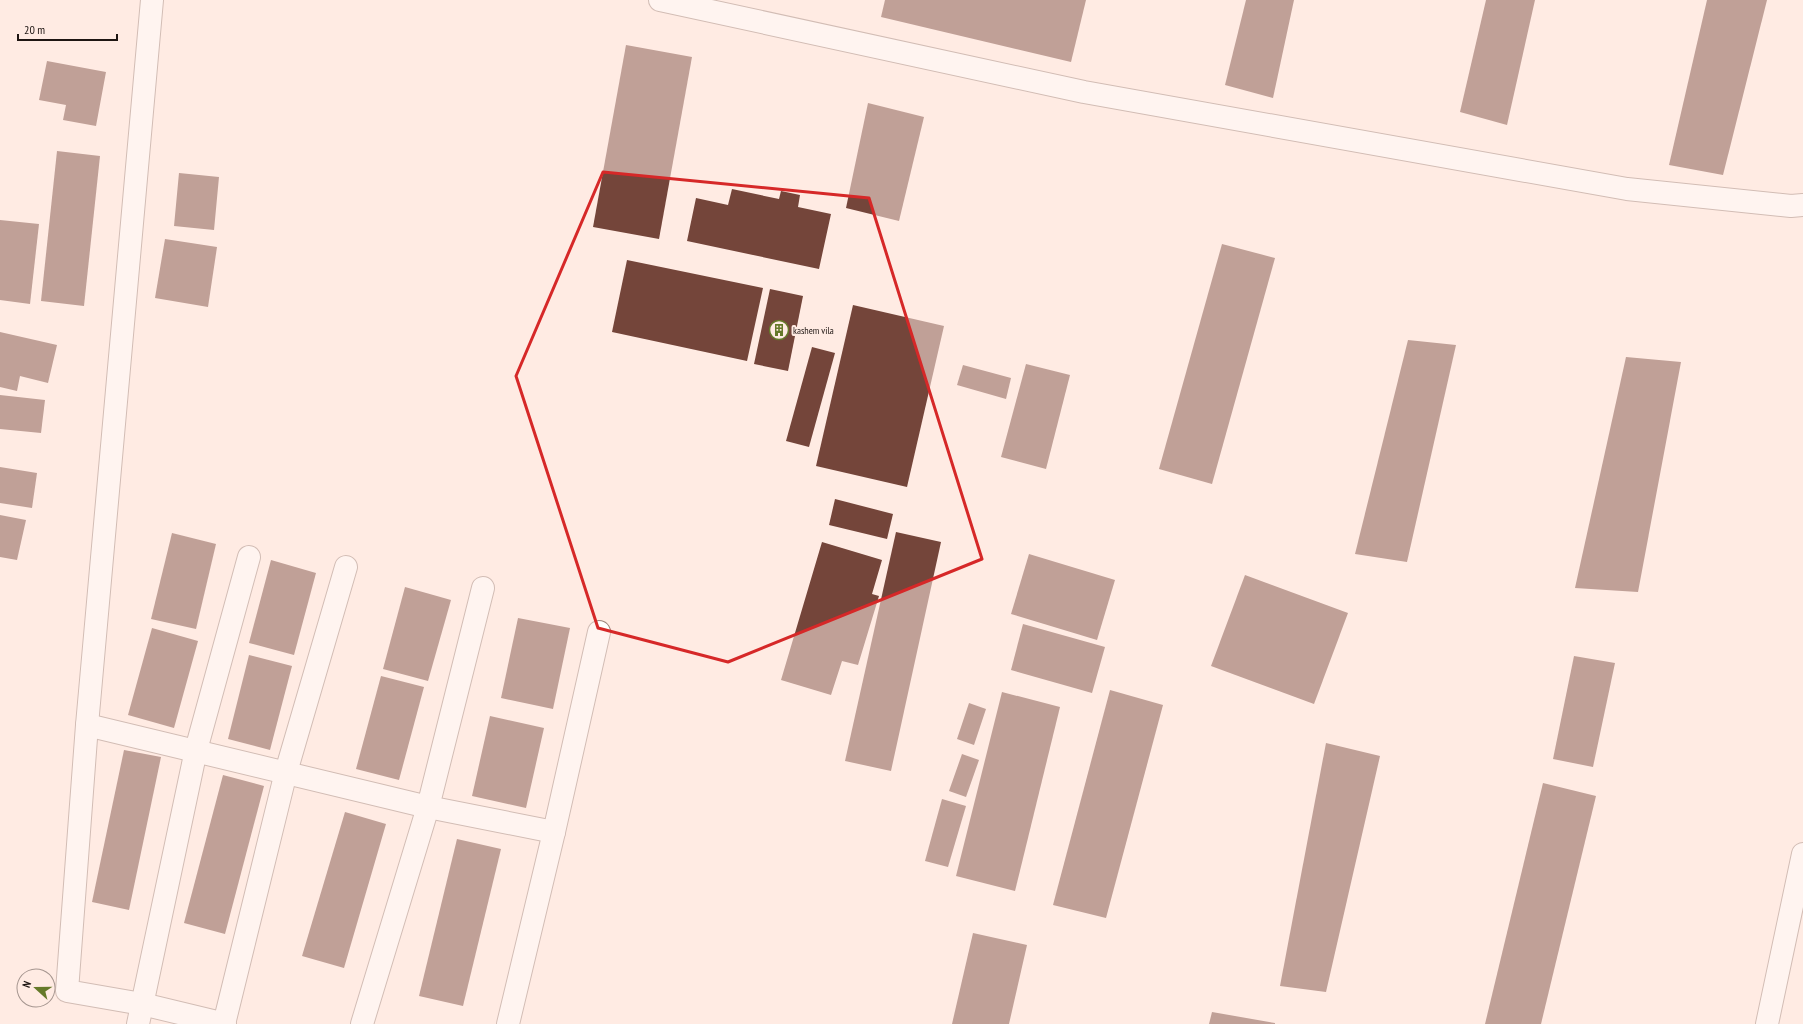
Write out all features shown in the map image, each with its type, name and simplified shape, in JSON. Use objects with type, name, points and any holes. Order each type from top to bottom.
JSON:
[{"type":"street","points":[[152,0],[87,725],[67,991],[140,1014],[224,1024],[286,772],[346,567]]},
{"type":"street","points":[[660,0],[1084,92],[1132,101],[1627,189],[1791,206],[1803,205]]},
{"type":"street","points":[[140,1014],[196,750],[249,558]]},
{"type":"street","points":[[362,1024],[428,807],[483,588]]},
{"type":"street","points":[[508,1024],[554,832],[599,632]]},
{"type":"street","points":[[87,725],[428,807],[554,832]]},
{"type":"street","points":[[1767,1024],[1803,854]]},
{"type":"highlighted area","points":[[603,172],[869,198],[982,559],[728,662],[598,628],[516,376]]},
{"type":"building","points":[[885,0],[1086,0],[1071,62],[881,17]]},
{"type":"building","points":[[1246,0],[1294,0],[1273,98],[1225,85]]},
{"type":"building","points":[[1486,0],[1535,0],[1507,125],[1460,112]]},
{"type":"building","points":[[1707,0],[1767,0],[1723,175],[1669,165]]},
{"type":"building","points":[[626,45],[692,57],[659,239],[593,227]]},
{"type":"building","points":[[47,61],[106,72],[96,126],[63,120],[66,105],[39,100]]},
{"type":"building","points":[[868,103],[924,117],[899,221],[846,208]]},
{"type":"building","points":[[57,151],[100,156],[84,306],[41,301]]},
{"type":"building","points":[[179,173],[219,177],[214,230],[174,226]]},
{"type":"building","points":[[732,189],[779,199],[781,191],[800,195],[798,207],[831,214],[819,269],[687,241],[696,198],[728,205]]},
{"type":"building","points":[[0,220],[39,224],[30,304],[0,300]]},
{"type":"building","points":[[165,239],[217,247],[208,307],[155,298]]},
{"type":"building","points":[[1222,244],[1275,258],[1212,484],[1159,469]]},
{"type":"building","points":[[627,260],[763,288],[747,361],[612,332]]},
{"type":"building","name":"kashem vila","points":[[770,289],[803,296],[788,371],[754,364]]},
{"type":"building","points":[[853,305],[944,326],[907,487],[816,466]]},
{"type":"building","points":[[0,332],[57,345],[48,383],[20,376],[17,391],[0,387]]},
{"type":"building","points":[[1408,340],[1456,345],[1407,562],[1355,554]]},
{"type":"building","points":[[812,347],[835,353],[809,447],[786,441]]},
{"type":"building","points":[[1626,357],[1681,362],[1638,592],[1575,588]]},
{"type":"building","points":[[1026,364],[1070,375],[1046,469],[1001,457]]},
{"type":"building","points":[[963,365],[1011,378],[1006,399],[957,385]]},
{"type":"building","points":[[0,395],[45,400],[41,433],[0,429]]},
{"type":"building","points":[[0,467],[37,473],[32,508],[0,503]]},
{"type":"building","points":[[835,499],[893,514],[887,539],[829,525]]},
{"type":"building","points":[[0,515],[26,520],[17,560],[0,557]]},
{"type":"building","points":[[896,532],[941,542],[891,771],[845,761]]},
{"type":"building","points":[[172,533],[216,544],[196,629],[151,619]]},
{"type":"building","points":[[822,542],[882,560],[872,594],[879,596],[858,665],[842,661],[831,695],[781,680]]},
{"type":"building","points":[[1029,554],[1115,580],[1097,640],[1011,614]]},
{"type":"building","points":[[271,560],[316,573],[294,655],[249,643]]},
{"type":"building","points":[[1245,575],[1348,613],[1314,704],[1211,666]]},
{"type":"building","points":[[405,587],[451,600],[428,681],[383,669]]},
{"type":"building","points":[[518,618],[570,628],[553,709],[501,698]]},
{"type":"building","points":[[1023,624],[1105,647],[1092,693],[1011,670]]},
{"type":"building","points":[[152,628],[198,641],[174,728],[128,715]]},
{"type":"building","points":[[249,655],[292,666],[270,750],[228,739]]},
{"type":"building","points":[[1574,656],[1615,663],[1593,767],[1553,759]]},
{"type":"building","points":[[381,676],[424,687],[399,780],[356,769]]},
{"type":"building","points":[[1110,690],[1163,705],[1106,918],[1053,905]]},
{"type":"building","points":[[1002,692],[1060,707],[1015,891],[956,876]]},
{"type":"building","points":[[969,703],[986,709],[974,745],[957,739]]},
{"type":"building","points":[[490,716],[544,728],[526,808],[472,796]]},
{"type":"building","points":[[1326,743],[1380,756],[1326,992],[1280,986]]},
{"type":"building","points":[[124,750],[161,757],[129,910],[92,902]]},
{"type":"building","points":[[962,754],[979,760],[966,797],[949,791]]},
{"type":"building","points":[[223,775],[264,786],[225,934],[184,923]]},
{"type":"building","points":[[1543,783],[1596,796],[1541,1024],[1485,1024]]},
{"type":"building","points":[[942,799],[966,806],[948,867],[925,861]]},
{"type":"building","points":[[345,812],[386,824],[344,968],[302,956]]},
{"type":"building","points":[[457,839],[501,849],[463,1006],[419,996]]},
{"type":"building","points":[[973,933],[1027,945],[1009,1024],[952,1024]]},
{"type":"building","points":[[1212,1012],[1275,1023],[1275,1024],[1209,1024]]},
{"type":"place","name":"kashem vila","points":[[779,330]]}]
